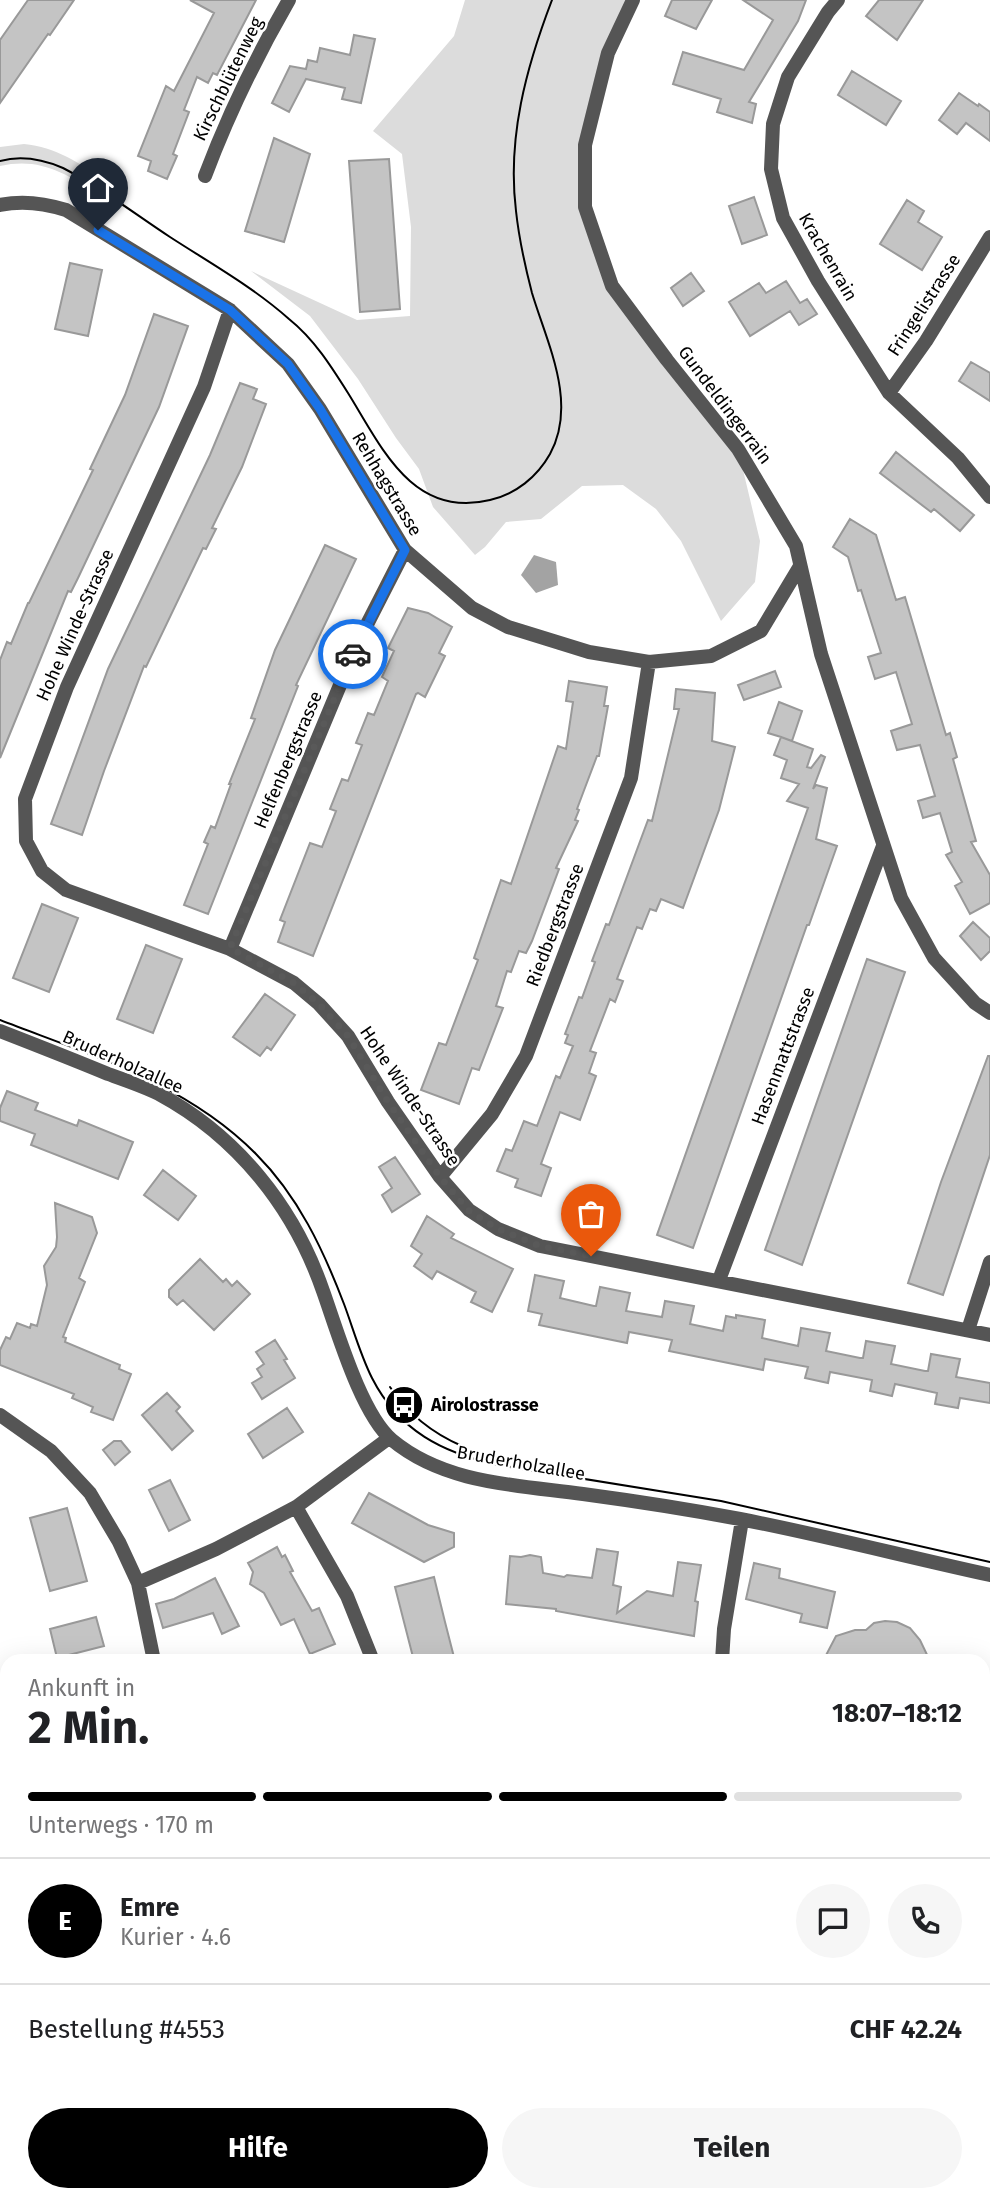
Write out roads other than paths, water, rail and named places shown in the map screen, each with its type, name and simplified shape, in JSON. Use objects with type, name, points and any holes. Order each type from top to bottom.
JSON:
[{"type":"street","name":"Kirschblütenweg","points":[[205,176],[239,93],[289,0]]},
{"type":"street","name":"Gundeldingerrain","points":[[633,0],[608,53],[585,145],[585,207],[612,286],[738,449],[796,546],[821,654],[901,898],[934,958],[975,1003],[990,1013]]},
{"type":"street","name":"Krachenrain","points":[[838,0],[788,77],[773,124],[771,169],[783,218],[818,281],[889,393],[958,458],[990,497]]},
{"type":"street","name":"Rehhagstrasse","points":[[0,205],[21,201],[66,210],[230,310],[288,364],[320,409],[405,550],[472,608],[508,627],[589,652],[649,662],[711,656],[761,631],[800,566]]},
{"type":"street","name":"Fringelistrasse","points":[[889,393],[926,341],[990,237]]},
{"type":"street","name":"Hohe Winde-Strasse","points":[[230,310],[204,387],[67,687],[26,799],[26,841],[42,871],[66,890],[230,948],[294,983],[319,1004],[348,1036],[388,1102],[440,1177],[468,1210],[498,1229],[540,1246],[990,1335]]},
{"type":"street","name":"Helfenbergstrasse","points":[[230,948],[358,642],[405,550]]},
{"type":"street","name":"Riedbergstrasse","points":[[440,1177],[492,1114],[526,1056],[631,778],[649,662]]},
{"type":"street","name":"Hasenmattstrasse","points":[[719,1280],[883,846]]},
{"type":"street","name":"Bruderholzallee","points":[[0,1031],[157,1093],[198,1118],[236,1149],[260,1175],[314,1263],[352,1372],[376,1420],[389,1438],[430,1464],[473,1478],[742,1520],[990,1575]]},
{"type":"street","points":[[968,1330],[990,1262]]},
{"type":"street","points":[[0,1415],[51,1451],[90,1493],[119,1542],[138,1583],[153,1654]]},
{"type":"street","points":[[138,1583],[216,1549],[296,1507],[389,1438]]},
{"type":"street","points":[[296,1507],[347,1596],[370,1654]]},
{"type":"street","points":[[722,1654],[742,1520]]},
{"type":"tram line","points":[[0,161],[32,159],[47,162],[77,175],[246,286],[275,307],[314,344],[373,435],[402,474],[419,488],[440,499],[463,503],[490,500],[509,494],[525,483],[545,462],[558,434],[561,414],[561,394],[552,352],[532,293],[522,252],[514,184],[514,157],[521,104],[534,51],[552,0]]},
{"type":"tram line","points":[[0,1020],[102,1059],[168,1090],[229,1129],[256,1154],[285,1187],[318,1243],[372,1378],[395,1412],[424,1437],[459,1454],[498,1465],[721,1501],[990,1562]]},
{"type":"tram line","points":[[390,1387],[422,1422],[462,1446]]},
{"type":"place","name":"Airolostrasse","points":[[404,1405]]}]
